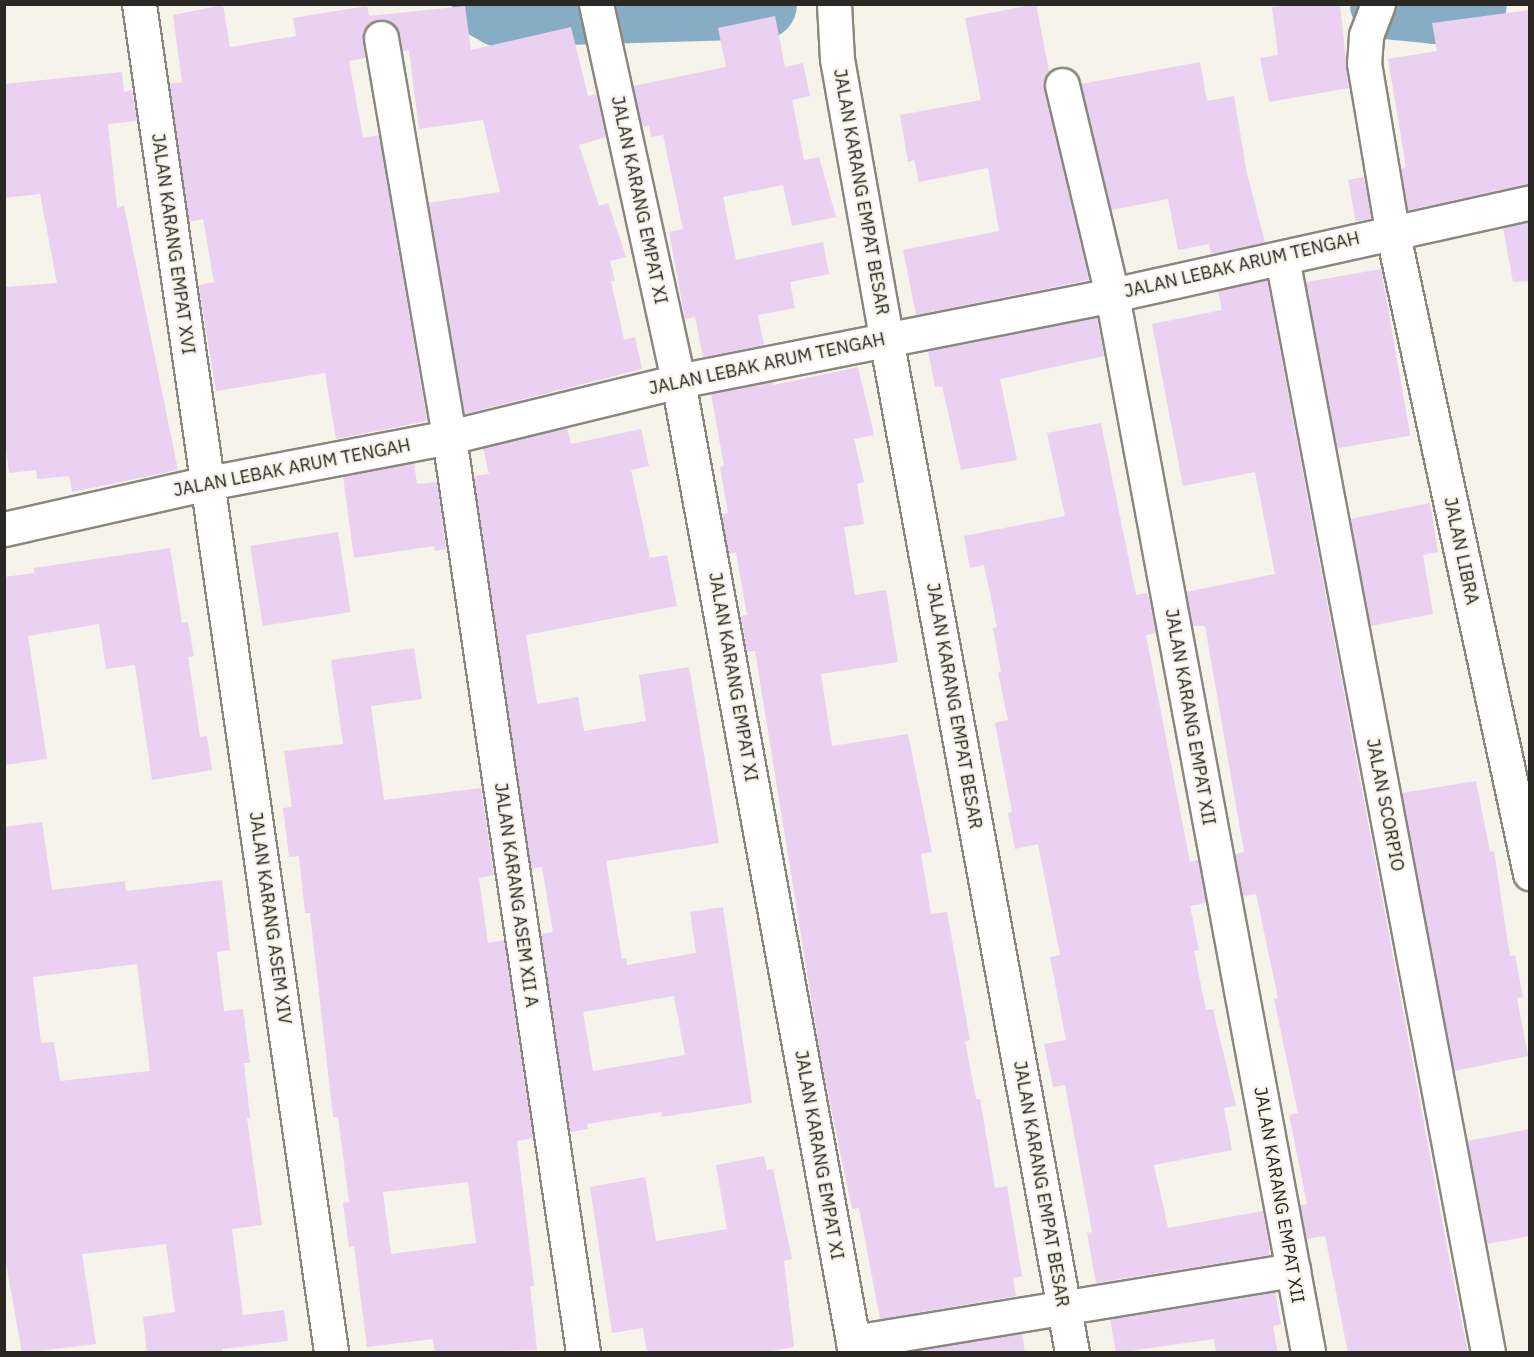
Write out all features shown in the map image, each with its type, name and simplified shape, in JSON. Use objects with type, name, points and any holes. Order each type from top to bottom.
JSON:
[{"type":"street","name":"JALAN KARANG EMPAT XVI","points":[[140,11],[208,483]]},
{"type":"street","name":"JALAN LIBRA","points":[[1375,12],[1364,63],[1392,230],[1530,873]]},
{"type":"street","name":"JALAN KARANG EMPAT BESAR","points":[[835,13],[837,59],[886,338],[1072,1353]]},
{"type":"street","name":"JALAN KARANG EMPAT XI","points":[[599,15],[678,381],[854,1347]]},
{"type":"street","name":"JALAN KARANG ASEM XII A","points":[[381,38],[448,437],[583,1353]]},
{"type":"street","name":"JALAN KARANG EMPAT XII","points":[[1062,85],[1112,295],[1308,1353]]},
{"type":"street","name":"JALAN LEBAK ARUM TENGAH","points":[[4,529],[208,483],[448,437],[678,381],[1112,295],[1282,258],[1392,230],[1530,202]]},
{"type":"street","name":"JALAN SCORPIO","points":[[1282,258],[1488,1353]]},
{"type":"street","name":"JALAN KARANG ASEM XIV","points":[[208,483],[332,1353]]},
{"type":"street","points":[[854,1347],[1064,1308],[1293,1270]]},
{"type":"building","points":[[1036,4],[1049,71],[1044,89],[1089,280],[916,315],[903,250],[999,231],[988,168],[919,182],[914,160],[908,162],[900,115],[981,100],[965,18]]},
{"type":"building","points":[[1295,4],[1340,4],[1349,88],[1269,102],[1260,58],[1278,55],[1272,7]]},
{"type":"building","points":[[223,5],[230,47],[296,36],[293,18],[367,6],[369,16],[465,6],[471,50],[571,27],[588,96],[596,94],[606,137],[579,145],[599,206],[608,203],[626,257],[610,261],[615,281],[611,281],[624,340],[635,337],[642,369],[464,414],[428,203],[500,192],[483,120],[419,129],[409,50],[402,51],[395,26],[378,20],[363,32],[365,58],[349,61],[363,138],[379,135],[427,421],[336,439],[325,373],[216,391],[199,289],[200,285],[214,282],[203,219],[189,222],[169,84],[182,82],[173,15]]},
{"type":"building","points":[[1530,10],[1530,184],[1408,210],[1401,169],[1406,167],[1388,59],[1437,51],[1432,23]]},
{"type":"building","points":[[775,16],[785,67],[803,63],[810,96],[792,100],[804,160],[819,157],[836,217],[792,226],[783,185],[723,197],[736,260],[823,242],[829,274],[790,282],[795,308],[758,315],[764,345],[703,357],[695,317],[685,319],[669,232],[683,229],[663,135],[651,137],[649,125],[642,127],[633,86],[726,67],[718,28]]},
{"type":"building","points":[[1200,62],[1207,101],[1234,96],[1247,174],[1265,242],[1211,254],[1209,244],[1178,250],[1168,199],[1111,210],[1081,84]]},
{"type":"building","points":[[122,72],[124,92],[132,90],[137,121],[108,124],[117,208],[124,206],[178,470],[72,492],[69,476],[37,479],[36,470],[9,473],[4,432],[4,287],[57,283],[40,194],[4,198],[4,84]]},
{"type":"building","points":[[1364,177],[1371,218],[1356,221],[1348,180]]},
{"type":"building","points":[[1530,221],[1530,281],[1513,282],[1503,227]]},
{"type":"building","points":[[1381,269],[1410,435],[1335,449],[1305,282]]},
{"type":"building","points":[[1267,280],[1468,1353],[1348,1353],[1325,1236],[1306,1239],[1300,1205],[1307,1204],[1289,1115],[1298,1113],[1274,999],[1278,998],[1256,894],[1243,896],[1235,854],[1244,852],[1205,626],[1192,626],[1186,592],[1275,574],[1255,472],[1183,486],[1152,324],[1222,310],[1218,291]]},
{"type":"building","points":[[1097,317],[1104,356],[1000,379],[1017,460],[961,470],[942,386],[935,387],[928,351]]},
{"type":"building","points":[[858,367],[874,435],[854,439],[864,482],[857,484],[864,524],[844,527],[855,595],[886,590],[898,662],[821,674],[832,746],[908,734],[932,852],[921,854],[931,914],[947,912],[970,1040],[965,1041],[976,1099],[980,1099],[995,1188],[1007,1186],[1022,1276],[1013,1278],[1016,1296],[880,1319],[859,1208],[852,1209],[821,1059],[755,651],[747,652],[741,616],[747,615],[736,552],[729,554],[721,514],[728,513],[720,467],[724,466],[711,394],[773,381],[774,385]]},
{"type":"building","points":[[1101,423],[1136,595],[1147,593],[1156,633],[1146,635],[1190,862],[1198,860],[1206,903],[1190,906],[1199,950],[1194,951],[1206,1010],[1213,1009],[1236,1106],[1224,1108],[1232,1150],[1154,1165],[1168,1228],[1263,1211],[1269,1255],[1096,1283],[1087,1233],[1092,1232],[1065,1085],[1053,1087],[1044,1044],[1066,1040],[1050,957],[1060,955],[1038,844],[1015,849],[1008,813],[1012,812],[995,723],[1008,720],[998,673],[1001,672],[993,628],[997,627],[984,565],[970,568],[964,536],[1065,516],[1047,433]]},
{"type":"building","points":[[567,427],[571,444],[641,429],[649,466],[631,470],[650,558],[667,555],[677,606],[526,635],[537,704],[578,697],[584,731],[646,721],[639,675],[689,667],[719,843],[606,861],[622,959],[626,958],[627,965],[696,953],[690,912],[723,907],[752,1103],[662,1117],[661,1112],[587,1124],[588,1129],[570,1132],[541,934],[553,932],[542,867],[531,869],[474,476],[489,474],[483,448]],"holes":[[[674,996],[685,1055],[593,1071],[583,1012]]]},
{"type":"building","points":[[414,463],[417,484],[437,482],[446,549],[435,551],[434,546],[354,558],[343,476]]},
{"type":"building","points":[[1430,503],[1438,552],[1423,555],[1433,614],[1370,626],[1350,519]]},
{"type":"building","points":[[338,532],[351,612],[263,626],[250,546]]},
{"type":"building","points":[[170,548],[182,623],[188,622],[194,656],[188,657],[200,737],[207,736],[212,770],[152,780],[135,665],[106,669],[99,624],[28,636],[47,759],[4,765],[4,577],[34,573],[34,568]]},
{"type":"building","points":[[414,648],[422,699],[371,706],[384,800],[481,788],[494,875],[479,878],[488,943],[504,940],[533,1138],[517,1141],[534,1286],[530,1286],[537,1350],[435,1353],[433,1339],[367,1347],[354,1246],[349,1247],[343,1203],[349,1202],[338,1117],[333,1117],[310,913],[305,913],[299,856],[289,857],[283,808],[292,807],[284,751],[343,744],[331,660]],"holes":[[[468,1182],[476,1243],[391,1254],[383,1192]]]},
{"type":"building","points":[[1476,781],[1490,852],[1494,851],[1510,956],[1515,955],[1523,997],[1517,998],[1528,1056],[1454,1071],[1402,793]]},
{"type":"building","points":[[42,822],[52,890],[125,881],[126,891],[222,880],[230,950],[217,952],[224,1011],[243,1009],[250,1063],[244,1063],[250,1118],[247,1118],[262,1225],[232,1229],[243,1315],[284,1310],[288,1341],[222,1349],[223,1353],[147,1353],[143,1317],[175,1312],[166,1244],[82,1254],[96,1344],[22,1353],[4,1253],[4,827]],"holes":[[[137,964],[150,1071],[60,1081],[54,1042],[41,1043],[33,977]]]},
{"type":"building","points":[[1530,1129],[1530,1236],[1487,1244],[1467,1141]]},
{"type":"building","points":[[764,1156],[767,1170],[773,1169],[792,1259],[784,1261],[794,1347],[761,1353],[647,1353],[643,1328],[612,1333],[590,1187],[645,1177],[656,1241],[727,1229],[716,1165]]},
{"type":"building","points":[[1275,1292],[1281,1324],[1273,1326],[1278,1353],[1216,1353],[1214,1339],[1116,1353],[1110,1319]]},
{"type":"building","points":[[1022,1333],[1025,1353],[905,1353]]},
{"type":"waterway","points":[[486,4],[500,12],[762,4]]},
{"type":"waterway","points":[[1384,4],[1435,9],[1472,4]]}]
